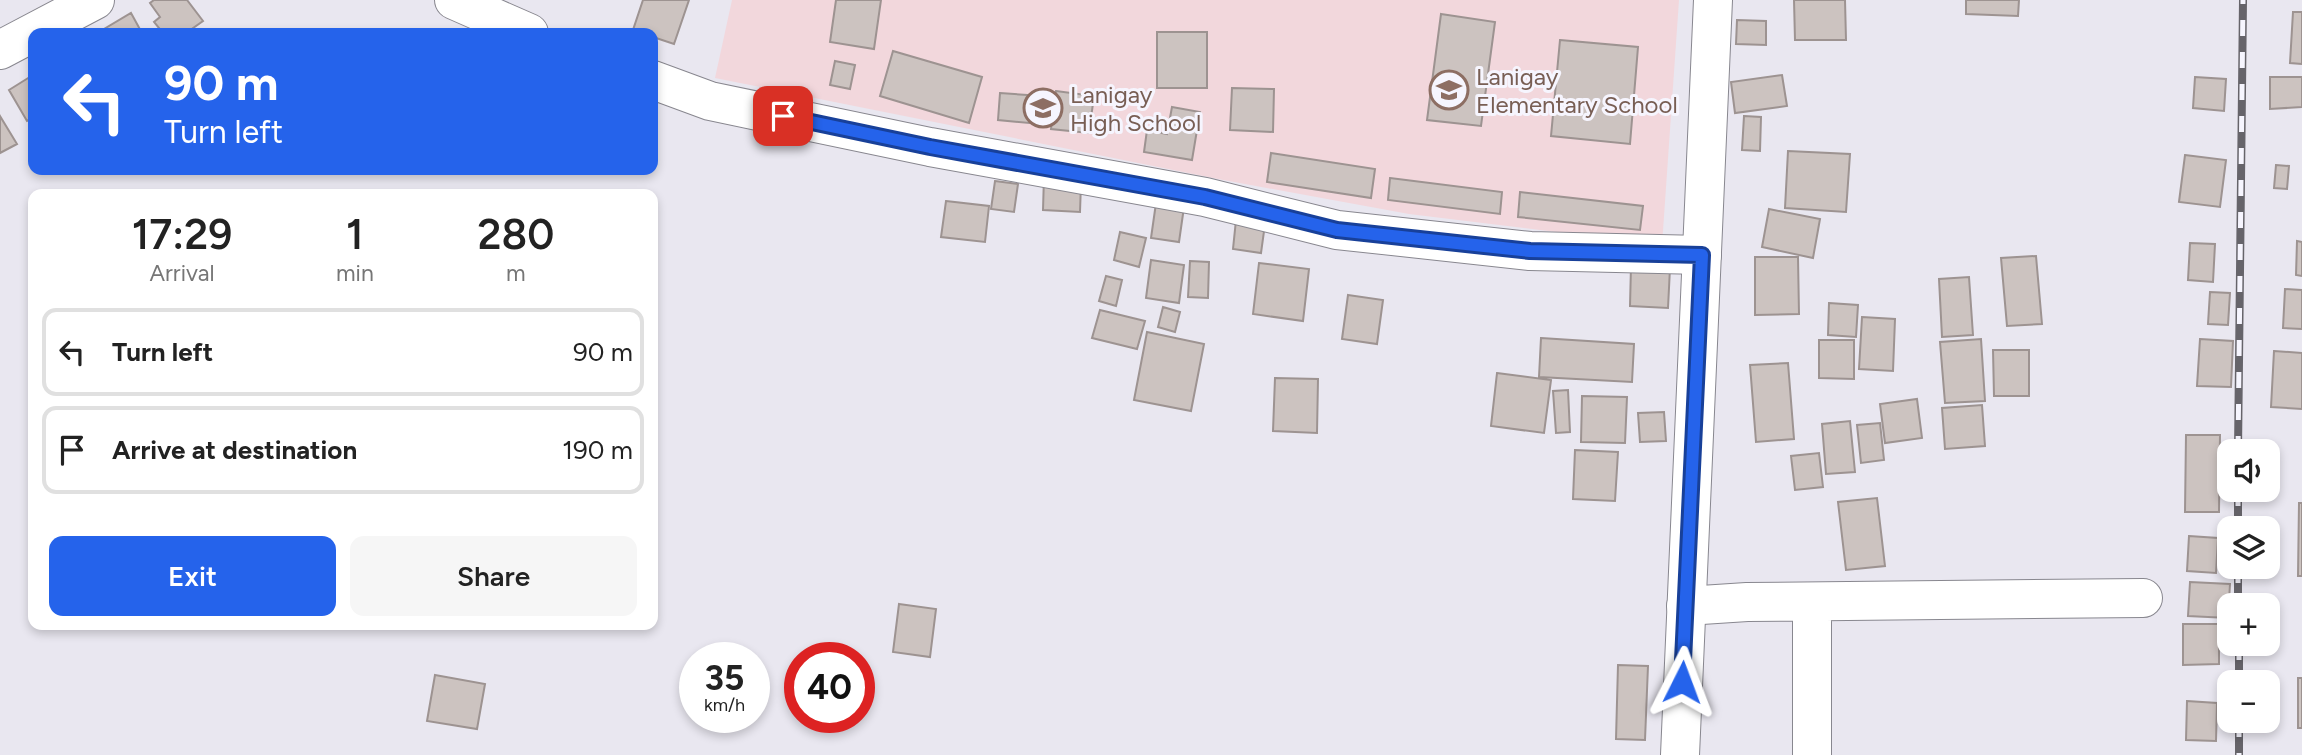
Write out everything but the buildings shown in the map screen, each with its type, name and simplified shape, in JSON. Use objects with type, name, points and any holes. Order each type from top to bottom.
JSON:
[{"type":"street","points":[[42,28],[95,0]]},
{"type":"street","points":[[454,0],[518,28]]},
{"type":"street","points":[[1680,755],[1713,0]]},
{"type":"street","points":[[0,50],[28,35]]},
{"type":"street","points":[[658,82],[710,101],[930,147],[1205,197],[1337,230],[1530,251],[1702,255]]},
{"type":"street","points":[[1686,606],[1747,602],[2143,598]]},
{"type":"street","points":[[1812,603],[1812,755]]},
{"type":"shaded area","points":[[732,0],[1679,0],[1662,245],[1409,214],[1218,179],[715,78]]},
{"type":"railway","points":[[2238,439],[2243,0]]},
{"type":"railway","points":[[2238,502],[2238,516]]},
{"type":"railway","points":[[2238,579],[2238,593]]},
{"type":"railway","points":[[2239,656],[2239,670]]},
{"type":"railway","points":[[2239,733],[2239,755]]},
{"type":"place","name":"Lanigay Elementary School","points":[[1449,90]]},
{"type":"place","name":"Lanigay High School","points":[[1043,108]]},
{"type":"route","points":[[783,116],[930,147],[1205,197],[1337,230],[1530,251],[1702,255],[1682,682]]}]
